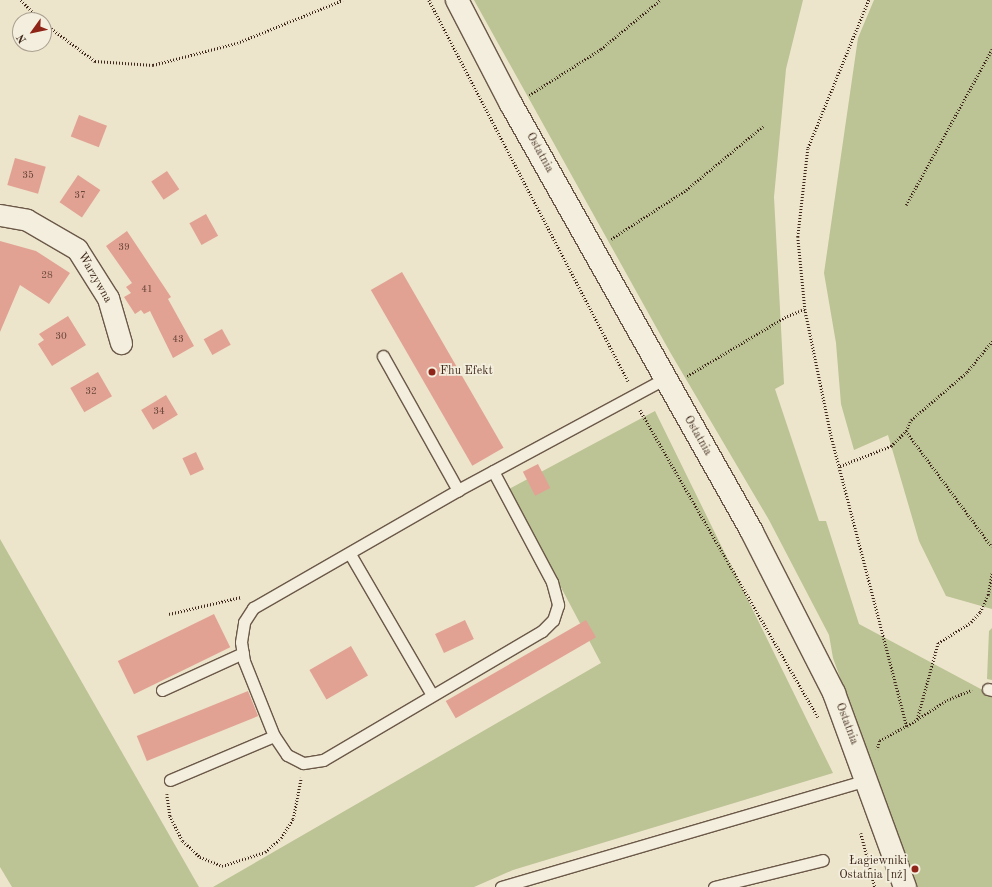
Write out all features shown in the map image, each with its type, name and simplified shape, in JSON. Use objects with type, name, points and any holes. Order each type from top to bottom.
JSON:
[{"type":"street","name":"Ostatnia","points":[[457,0],[674,379],[834,692],[868,780],[905,887]]},
{"type":"street","name":"Warzywna","points":[[0,215],[27,220],[77,249],[108,298],[121,343]]},
{"type":"lane","points":[[383,356],[458,490]]},
{"type":"lane","points":[[493,471],[552,582],[558,605],[553,620],[542,631],[323,760],[303,763],[287,756],[274,736],[243,653],[241,642],[244,622],[253,608],[350,554],[458,490],[493,471],[632,397],[674,379]]},
{"type":"lane","points":[[350,554],[432,696]]},
{"type":"lane","points":[[162,690],[243,653]]},
{"type":"lane","points":[[170,780],[274,736]]},
{"type":"lane","points":[[501,887],[868,780]]},
{"type":"lane","points":[[714,887],[823,860]]},
{"type":"path","points":[[21,0],[32,12]]},
{"type":"path","points":[[52,29],[95,61],[152,65],[237,43],[344,0]]},
{"type":"path","points":[[429,0],[629,383],[627,388],[820,720]]},
{"type":"path","points":[[526,97],[601,49],[660,0]]},
{"type":"path","points":[[869,0],[808,149],[798,237],[804,308],[840,466],[907,726]]},
{"type":"path","points":[[906,205],[992,49]]},
{"type":"path","points":[[608,240],[686,190],[763,126]]},
{"type":"path","points":[[674,379],[804,308]]},
{"type":"path","points":[[840,466],[891,446],[906,431],[912,420],[967,372],[992,341]]},
{"type":"path","points":[[906,431],[992,547]]},
{"type":"path","points":[[917,719],[938,643],[971,622],[980,612],[988,595],[992,573]]},
{"type":"path","points":[[169,614],[212,602],[244,597]]},
{"type":"path","points":[[868,780],[880,741],[907,726],[947,700],[979,687],[990,690]]},
{"type":"path","points":[[170,780],[166,793],[170,816],[183,841],[200,856],[222,866],[265,852],[281,838],[294,819],[300,797],[303,763]]},
{"type":"path","points":[[860,829],[875,887]]},
{"type":"green space","points":[[474,0],[803,0],[786,69],[774,197],[784,384],[775,389],[819,521],[826,521],[859,624],[992,695],[992,887],[916,887],[833,658],[829,635],[769,520],[670,352]]},
{"type":"green space","points":[[874,0],[992,0],[992,609],[946,596],[919,541],[888,435],[854,450],[841,404],[836,343],[824,273],[858,38]]},
{"type":"green space","points":[[655,411],[833,773],[513,870],[474,887],[213,887],[601,663],[509,489]]},
{"type":"green space","points":[[0,539],[199,887],[12,887],[0,867]]},
{"type":"green space","points":[[992,628],[992,680],[987,679],[989,631]]},
{"type":"building","points":[[79,115],[107,126],[99,147],[71,136]]},
{"type":"building","points":[[15,158],[46,167],[38,194],[7,185]]},
{"type":"building","points":[[167,171],[179,189],[164,200],[151,182]]},
{"type":"building","points":[[78,175],[100,190],[82,217],[60,202]]},
{"type":"building","points":[[206,214],[218,236],[202,245],[189,223]]},
{"type":"building","points":[[127,231],[171,297],[168,299],[194,346],[173,358],[150,311],[144,314],[141,310],[135,314],[124,297],[131,293],[126,287],[132,283],[106,246]]},
{"type":"building","points":[[0,241],[36,251],[70,273],[49,304],[20,285],[0,332]]},
{"type":"building","points":[[402,272],[504,448],[472,466],[371,290]]},
{"type":"building","points":[[68,316],[86,345],[52,366],[38,344],[44,340],[39,334]]},
{"type":"building","points":[[222,329],[231,345],[212,355],[204,339]]},
{"type":"building","points":[[98,372],[112,396],[84,412],[70,388]]},
{"type":"building","points":[[166,395],[178,415],[153,430],[141,410]]},
{"type":"building","points":[[196,452],[204,469],[190,476],[182,458]]},
{"type":"building","points":[[538,464],[550,488],[535,496],[523,472]]},
{"type":"building","points":[[214,614],[230,647],[134,694],[118,661]]},
{"type":"building","points":[[465,620],[474,639],[444,653],[435,634]]},
{"type":"building","points":[[586,620],[596,637],[456,718],[446,701]]},
{"type":"building","points":[[351,646],[368,675],[326,699],[309,670]]},
{"type":"building","points":[[248,691],[258,716],[147,761],[137,736]]},
{"type":"place","name":"Fhu Efekt","points":[[432,372]]},
{"type":"place","name":"Łagiewniki Ostatnia [nż]","points":[[915,869]]}]
